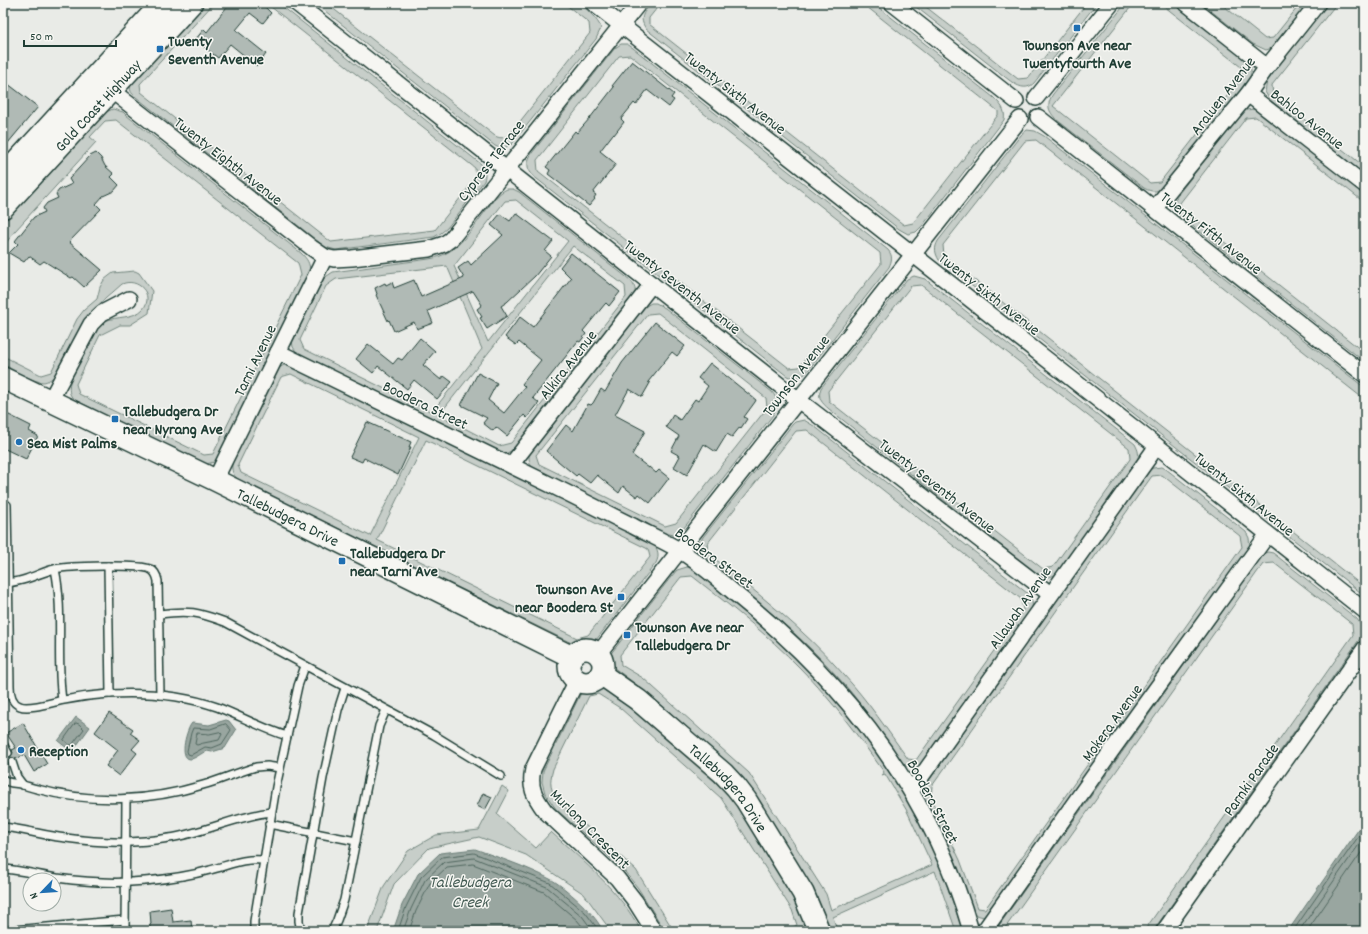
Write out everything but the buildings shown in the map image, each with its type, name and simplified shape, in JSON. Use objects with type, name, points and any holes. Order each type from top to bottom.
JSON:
[{"type":"highway","name":"Gold Coast Highway","points":[[3,177],[163,3]]},
{"type":"highway","name":"Gold Coast Highway","points":[[3,208],[191,3]]},
{"type":"street","name":"Twenty Seventh Avenue","points":[[296,3],[798,400],[1050,594]]},
{"type":"street","name":"Twenty Sixth Avenue","points":[[593,3],[1365,611]]},
{"type":"street","name":"Cypress Terrace","points":[[325,257],[334,259],[429,249],[444,244],[451,239],[639,3]]},
{"type":"street","points":[[892,3],[1016,101]]},
{"type":"street","points":[[1036,98],[1112,3]]},
{"type":"street","points":[[1186,3],[1267,67]]},
{"type":"street","name":"Araluen Avenue","points":[[1154,209],[1248,94],[1267,67],[1318,3]]},
{"type":"street","name":"Twenty Eighth Avenue","points":[[111,90],[325,257]]},
{"type":"street","name":"Bahloo Avenue","points":[[1248,94],[1365,185]]},
{"type":"street","points":[[1023,95],[1036,98],[1041,105],[1038,117],[1035,120],[1027,121],[1020,119],[1015,112],[1016,101],[1023,95]]},
{"type":"street","name":"Twenty Fifth Avenue","points":[[1038,117],[1365,375]]},
{"type":"street","name":"Townson Avenue","points":[[598,654],[1020,119]]},
{"type":"street","name":"Tarni Avenue","points":[[215,480],[325,257]]},
{"type":"street","name":"Alkira Avenue","points":[[511,465],[652,284]]},
{"type":"street","points":[[50,401],[91,324],[102,312],[129,299]]},
{"type":"street","name":"Boodera Street","points":[[278,352],[511,465],[680,551],[708,571],[766,618],[820,670],[857,712],[911,790],[947,862],[971,931]]},
{"type":"street","name":"Tallebudgera Drive","points":[[3,378],[215,480],[572,657]]},
{"type":"street","name":"Allawah Avenue","points":[[911,790],[1157,446]]},
{"type":"street","name":"Mokera Avenue","points":[[984,931],[1268,534]]},
{"type":"street","name":"Parnki Parade","points":[[1164,931],[1365,648]]},
{"type":"street","points":[[587,649],[593,650],[598,654],[603,664],[601,674],[598,679],[588,683],[582,682],[573,677],[569,667],[572,657],[576,652],[587,649]]},
{"type":"street","name":"Tallebudgera Drive","points":[[601,674],[638,700],[708,760],[736,787],[746,800],[803,893],[819,931]]},
{"type":"street","name":"Murlong Crescent","points":[[577,680],[533,769],[531,779],[532,789],[537,800],[545,811],[617,878],[635,901],[654,931]]},
{"type":"lane","points":[[7,505],[10,686],[12,698],[18,706],[23,707],[110,694],[160,695],[200,702],[217,707],[271,731],[287,736]]},
{"type":"lane","points":[[8,583],[27,579],[54,569],[108,566],[145,567],[153,570],[158,581],[160,614],[160,695]]},
{"type":"lane","points":[[108,566],[110,694]]},
{"type":"lane","points":[[54,569],[59,591],[60,681],[62,700]]},
{"type":"lane","points":[[160,614],[184,611],[207,616],[243,631],[345,688],[434,735],[501,776]]},
{"type":"lane","points":[[254,931],[254,921],[269,824],[298,686],[305,666]]},
{"type":"lane","points":[[300,931],[299,913],[312,833],[338,710],[345,688]]},
{"type":"lane","points":[[332,931],[342,905],[379,726],[386,710]]},
{"type":"lane","points":[[3,744],[8,753]]},
{"type":"lane","points":[[12,762],[17,777],[23,785]]},
{"type":"lane","points":[[3,779],[11,784],[23,785],[44,791],[76,797],[126,799],[165,795],[205,785],[256,767],[267,766],[280,768]]},
{"type":"lane","points":[[125,931],[126,799]]},
{"type":"lane","points":[[3,827],[78,840],[96,842],[125,842],[155,840],[185,835],[247,816],[272,812]]},
{"type":"lane","points":[[269,824],[356,841]]},
{"type":"lane","points":[[3,869],[79,880],[125,882],[185,876],[212,870],[242,860],[263,860]]},
{"type":"lane","points":[[3,930],[125,920]]},
{"type":"shaded area","points":[[206,3],[214,3],[140,84],[141,92],[331,242],[435,230],[476,178],[475,168],[266,3],[278,3],[481,164],[485,172],[484,181],[447,228],[434,237],[336,250],[325,247],[136,97],[131,91],[131,84]]},
{"type":"shaded area","points":[[315,3],[326,3],[495,136],[501,138],[510,134],[590,33],[589,23],[564,3],[576,3],[588,10],[601,28],[596,39],[512,144],[502,149],[495,146]]},
{"type":"shaded area","points":[[651,3],[661,3],[649,18],[649,24],[904,225],[913,223],[998,115],[998,111],[862,3],[873,3],[993,97],[1000,104],[1003,110],[1004,120],[923,225],[916,232],[908,234],[899,229],[646,29],[642,18],[644,12]]},
{"type":"shaded area","points":[[911,3],[921,3],[1018,79],[1028,78],[1087,3],[1097,3],[1034,83],[1028,87],[1022,87],[1009,80]]},
{"type":"shaded area","points":[[1126,3],[1134,3],[1053,106],[1150,183],[1160,182],[1242,77],[1241,67],[1160,3],[1172,3],[1248,62],[1251,69],[1249,79],[1243,88],[1158,191],[1152,191],[1144,188],[1057,120],[1049,108],[1049,101],[1053,94]]},
{"type":"shaded area","points":[[1201,3],[1220,3],[1265,39],[1273,38],[1301,3],[1310,3],[1275,47],[1266,50],[1253,44]]},
{"type":"shaded area","points":[[1328,3],[1337,3],[1272,85],[1273,95],[1365,167],[1365,175],[1270,100],[1265,92],[1267,81]]},
{"type":"shaded area","points":[[621,44],[627,44],[633,48],[890,252],[892,258],[889,267],[806,373],[801,376],[792,378],[787,376],[537,179],[529,170],[528,161],[532,153],[615,48]],"holes":[[[630,55],[880,253],[881,264],[799,367],[789,368],[538,171],[537,160],[619,56]]]},
{"type":"shaded area","points":[[113,109],[123,112],[301,253],[309,264],[310,272],[219,457],[214,462],[206,464],[75,400],[70,394],[70,382],[85,348],[100,325],[109,319],[130,316],[143,309],[147,298],[146,293],[139,285],[128,282],[122,284],[88,314],[81,325],[59,371],[50,379],[40,382],[3,364],[3,356],[41,375],[51,372],[77,319],[84,310],[97,299],[100,287],[104,280],[113,273],[135,271],[139,273],[152,291],[149,313],[130,325],[120,325],[100,335],[76,384],[79,394],[204,455],[213,454],[301,275],[298,263],[116,120],[105,121],[90,137],[96,142],[15,231],[3,247],[3,223],[106,112]]},
{"type":"shaded area","points":[[1254,109],[1266,116],[1365,194],[1365,203],[1256,117],[1246,118],[1180,203],[1180,207],[1365,353],[1365,362],[1180,216],[1175,208],[1174,205],[1179,193],[1239,117],[1246,110]]},
{"type":"shaded area","points":[[1027,130],[1035,131],[1044,136],[1365,388],[1365,400],[1036,140],[1025,141],[943,245],[944,256],[1365,588],[1365,596],[939,260],[936,250],[938,241],[1021,135]]},
{"type":"shaded area","points":[[507,189],[513,189],[519,192],[630,280],[633,283],[635,293],[635,295],[513,450],[505,454],[494,450],[297,353],[293,347],[292,341],[324,278],[333,272],[439,257],[455,247],[469,233],[498,195]],"holes":[[[516,200],[568,241],[488,342],[454,266],[505,201]],[[573,246],[625,286],[626,297],[511,443],[499,446],[439,415]],[[447,266],[482,349],[432,412],[304,349],[300,340],[326,286],[336,279]]]},
{"type":"shaded area","points":[[914,276],[925,279],[1135,444],[1138,452],[1137,461],[1056,574],[1048,577],[1039,576],[824,405],[821,400],[821,388],[907,279]],"holes":[[[921,285],[1129,448],[1130,459],[1053,567],[1043,569],[829,401],[828,391],[911,286]]]},
{"type":"shaded area","points":[[651,303],[656,303],[665,308],[772,392],[777,400],[777,406],[773,415],[683,529],[674,535],[664,533],[534,470],[529,459],[530,451],[643,308]],"holes":[[[658,313],[766,398],[767,408],[676,523],[665,526],[539,464],[536,455],[648,314]]]},
{"type":"shaded area","points":[[284,365],[289,365],[652,542],[658,552],[656,563],[596,640],[586,645],[581,645],[567,641],[239,480],[232,471],[233,459],[275,373]],"holes":[[[291,374],[419,437],[370,536],[241,473],[238,465],[281,377]],[[426,440],[648,549],[650,557],[588,635],[577,638],[377,540]]]},
{"type":"shaded area","points":[[804,420],[814,426],[1027,593],[1032,601],[1031,610],[921,765],[917,767],[910,768],[904,764],[852,694],[811,649],[776,617],[701,556],[699,551],[700,542],[703,537],[795,422]],"holes":[[[807,430],[1021,599],[1023,610],[916,760],[908,759],[878,716],[829,658],[779,612],[709,554],[707,544],[796,431]]]},
{"type":"shaded area","points":[[1162,467],[1166,469],[1246,532],[1249,538],[1250,547],[987,916],[984,917],[976,915],[971,907],[924,797],[925,786],[1147,471],[1153,468]],"holes":[[[1162,475],[1240,536],[1242,547],[985,909],[978,908],[960,860],[931,799],[932,786],[1152,476]]]},
{"type":"shaded area","points":[[1264,553],[1273,553],[1357,619],[1362,627],[1361,637],[1153,931],[1144,931],[1353,635],[1352,624],[1274,563],[1263,564],[1003,931],[995,931],[1261,557]]},
{"type":"shaded area","points":[[687,567],[692,568],[770,632],[828,689],[874,747],[895,779],[922,827],[942,871],[963,931],[956,931],[935,871],[833,917],[837,931],[829,931],[817,897],[745,780],[729,764],[650,695],[609,664],[609,656],[677,570]],"holes":[[[692,576],[748,620],[774,643],[812,680],[834,705],[884,772],[882,775],[885,774],[907,811],[932,865],[831,910],[826,894],[749,773],[643,678],[621,665],[620,655],[681,577]]]},
{"type":"shaded area","points":[[592,687],[601,688],[627,706],[731,796],[799,906],[808,931],[785,931],[797,925],[792,910],[721,798],[620,708],[598,694],[589,696],[553,769],[551,779],[552,790],[559,802],[636,870],[674,931],[665,931],[638,888],[625,872],[556,809],[545,793],[542,782],[543,771],[581,693],[584,689]]},
{"type":"shaded area","points":[[502,786],[509,791],[497,814],[536,848],[551,832],[612,890],[623,903],[641,931],[611,931],[584,894],[526,855],[479,837],[429,848],[394,884],[377,931],[367,931],[384,886],[408,851],[436,835],[479,830]]},
{"type":"water","points":[[76,717],[90,727],[72,752],[58,741]]},
{"type":"water","points":[[226,720],[229,721],[236,730],[225,748],[212,752],[207,751],[192,759],[186,757],[184,748],[186,736],[192,723],[209,725]]},
{"type":"water","points":[[1365,820],[1365,931],[1288,931]]},
{"type":"water","name":"Tallebudgera Creek","points":[[475,849],[523,867],[556,882],[588,910],[600,925],[602,931],[393,931],[402,905],[418,874],[440,853]]},
{"type":"place","name":"Townson Ave near Twentyfourth Ave","points":[[1077,28]]},
{"type":"place","name":"Twenty Seventh Avenue","points":[[160,49]]},
{"type":"place","name":"Tallebudgera Dr near Nyrang Ave","points":[[115,419]]},
{"type":"place","name":"Sea Mist Palms","points":[[19,442]]},
{"type":"place","name":"Tallebudgera Dr near Tarni Ave","points":[[342,561]]},
{"type":"place","name":"Townson Ave near Boodera St","points":[[621,597]]},
{"type":"place","name":"Townson Ave near Tallebudgera Dr","points":[[627,635]]},
{"type":"place","name":"Reception","points":[[21,750]]}]
